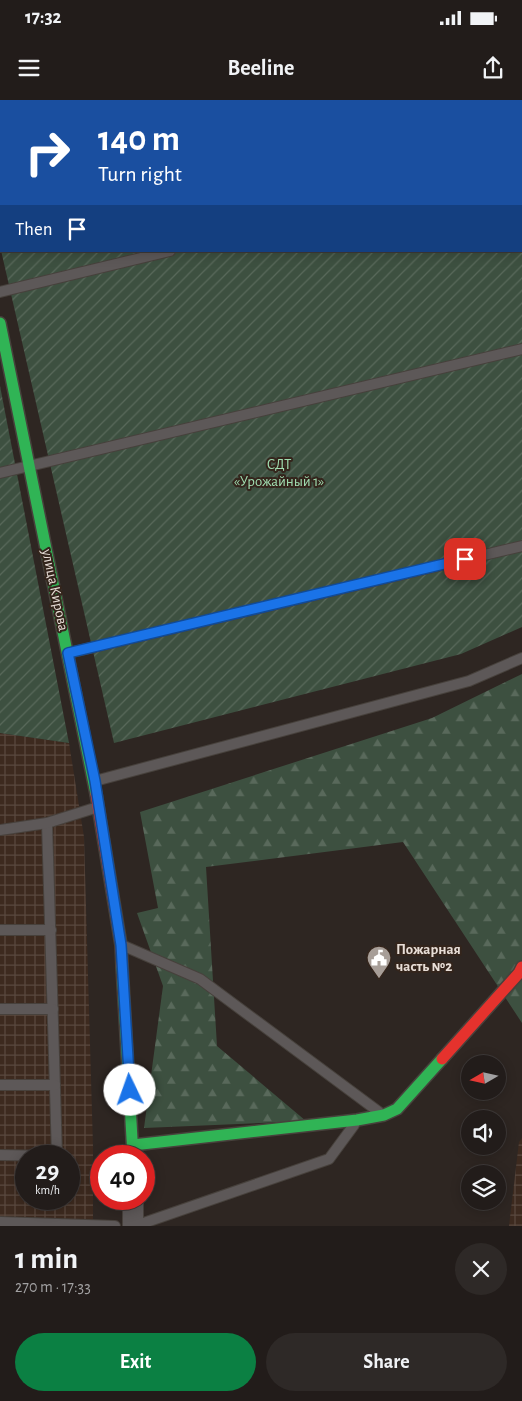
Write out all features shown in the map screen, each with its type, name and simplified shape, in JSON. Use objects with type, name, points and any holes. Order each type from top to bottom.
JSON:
[{"type":"street","name":"улица Кирова","points":[[0,323],[100,807],[121,945],[133,1145]]},
{"type":"street","points":[[155,1148],[384,1116],[398,1109],[519,973],[522,967]]},
{"type":"street","points":[[133,1210],[134,1226]]},
{"type":"lane","points":[[0,292],[166,252]]},
{"type":"lane","points":[[0,473],[522,348]]},
{"type":"lane","points":[[68,653],[522,546]]},
{"type":"lane","points":[[95,781],[469,681],[522,658]]},
{"type":"lane","points":[[0,830],[47,823],[100,807]]},
{"type":"lane","points":[[47,823],[57,1145]]},
{"type":"lane","points":[[0,930],[51,930]]},
{"type":"lane","points":[[121,945],[200,979],[384,1116]]},
{"type":"lane","points":[[0,1009],[53,1009]]},
{"type":"lane","points":[[0,1085],[55,1085]]},
{"type":"lane","points":[[134,1226],[329,1158],[357,1120]]},
{"type":"lane","points":[[0,1155],[15,1155]]},
{"type":"lane","points":[[0,1222],[115,1226]]},
{"type":"shaded area","points":[[0,733],[69,743],[84,837],[93,1145],[90,1145],[90,1210],[93,1210],[93,1226],[0,1226]]},
{"type":"shaded area","points":[[522,1138],[522,1226],[509,1226],[519,1142]]},
{"type":"green space","name":"СДТ «Урожайный 1»","points":[[1,252],[522,252],[522,627],[461,654],[114,743]]},
{"type":"green space","points":[[0,386],[69,743],[0,733]]},
{"type":"green space","points":[[522,674],[522,1023],[403,842],[206,867],[217,1046],[306,1121],[144,1128],[163,986],[137,913],[158,908],[140,812],[432,718]]},
{"type":"traffic: fast","points":[[0,323],[96,794]]},
{"type":"traffic: fast","points":[[122,966],[132,1145]]},
{"type":"traffic: fast","points":[[133,1145],[357,1120],[384,1115],[397,1109],[442,1059]]},
{"type":"traffic: jam","points":[[96,794],[121,945],[122,966]]},
{"type":"traffic: jam","points":[[442,1059],[519,973],[522,967]]},
{"type":"place","name":"Пожарная часть №2","points":[[379,979]]},
{"type":"route","points":[[130,1090],[121,945],[100,807],[68,653],[465,559]]}]
